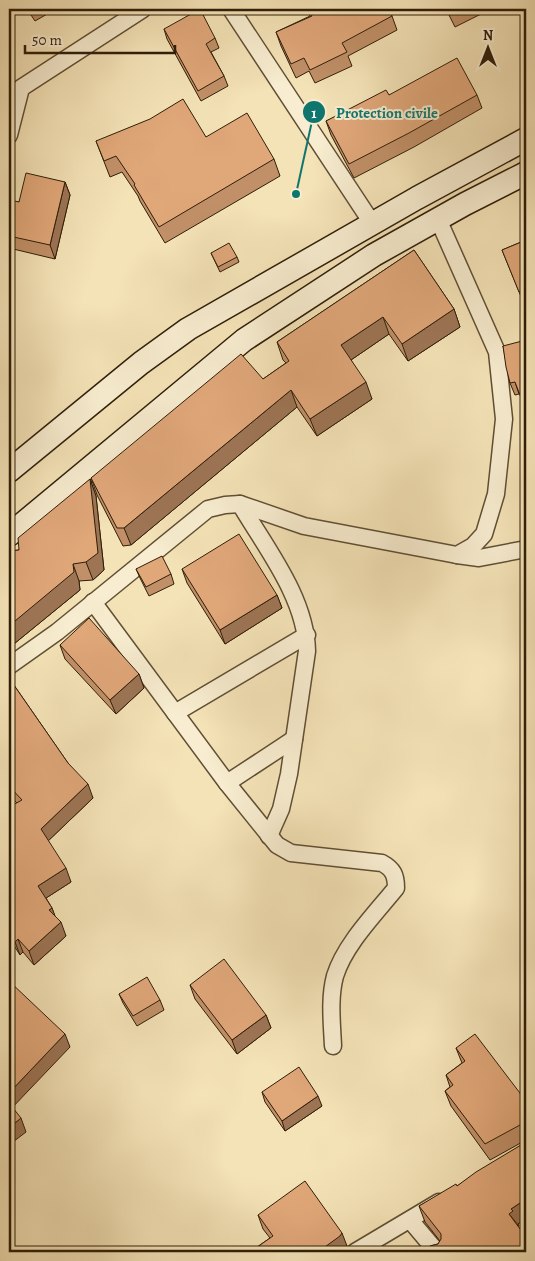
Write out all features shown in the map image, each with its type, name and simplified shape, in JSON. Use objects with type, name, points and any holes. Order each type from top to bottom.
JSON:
[{"type":"main road","points":[[9,471],[141,363],[188,329],[372,223],[515,143],[526,139]]},
{"type":"main road","points":[[9,535],[244,340],[374,255],[526,173]]},
{"type":"street","points":[[9,134],[15,92],[143,9]]},
{"type":"street","points":[[231,9],[372,223]]},
{"type":"street","points":[[438,219],[497,352],[504,419],[496,494],[484,534],[472,546],[457,555]]},
{"type":"street","points":[[240,504],[292,591],[307,635],[307,651],[289,774],[281,809],[269,836]]},
{"type":"street","points":[[9,666],[57,632],[208,509],[225,505],[240,504],[304,526],[457,555],[479,558],[526,549]]},
{"type":"street","points":[[93,602],[227,783],[277,845],[291,853],[382,863],[391,868],[396,877],[396,888],[343,958],[335,978],[332,1010],[333,1046]]},
{"type":"street","points":[[175,713],[307,635]]},
{"type":"street","points":[[227,783],[294,739]]},
{"type":"street","points":[[355,1252],[451,1195]]},
{"type":"street","points":[[410,1220],[437,1252]]},
{"type":"building","points":[[200,9],[215,38],[206,44],[224,76],[198,91],[164,29]]},
{"type":"building","points":[[308,9],[388,9],[392,16],[342,43],[347,52],[310,70],[304,58],[291,64],[276,32],[312,16]]},
{"type":"building","points":[[457,58],[477,95],[349,164],[326,121],[386,90],[389,95]]},
{"type":"building","points":[[183,99],[206,137],[247,113],[274,159],[159,227],[135,184],[116,156],[104,161],[96,141],[150,119]]},
{"type":"building","points":[[26,173],[65,182],[50,245],[9,236],[10,200],[19,202]]},
{"type":"building","points":[[526,240],[526,289],[519,292],[502,250]]},
{"type":"building","points":[[229,243],[237,257],[218,267],[211,253]]},
{"type":"building","points":[[414,250],[454,309],[402,344],[383,317],[341,345],[366,382],[310,419],[291,390],[124,528],[117,528],[91,478],[241,354],[263,379],[289,361],[277,342]]},
{"type":"building","points":[[526,340],[526,411],[515,382],[510,383],[503,346]]},
{"type":"building","points":[[90,479],[98,553],[86,562],[73,564],[74,572],[9,626],[9,551],[19,550],[18,538]]},
{"type":"building","points":[[239,534],[277,595],[220,630],[182,569]]},
{"type":"building","points":[[162,556],[171,574],[146,587],[136,569]]},
{"type":"building","points":[[89,618],[139,674],[110,700],[60,645]]},
{"type":"building","points":[[9,678],[68,763],[88,784],[41,829],[66,868],[38,886],[52,908],[49,910],[61,922],[29,951],[18,939],[15,942],[9,932],[9,807],[22,800],[9,786],[13,778],[9,772]]},
{"type":"building","points":[[224,959],[266,1015],[232,1040],[190,985]]},
{"type":"building","points":[[147,977],[160,1000],[133,1016],[119,994]]},
{"type":"building","points":[[9,981],[65,1034],[9,1093],[10,1068]]},
{"type":"building","points":[[475,1034],[526,1101],[526,1126],[520,1125],[485,1144],[445,1091],[453,1085],[446,1075],[465,1061],[456,1048]]},
{"type":"building","points":[[299,1067],[318,1096],[282,1121],[262,1092]]},
{"type":"building","points":[[9,1103],[21,1118],[9,1128]]},
{"type":"building","points":[[526,1142],[526,1199],[511,1209],[513,1211],[509,1214],[526,1237],[526,1252],[438,1252],[435,1249],[433,1250],[430,1246],[438,1244],[441,1234],[419,1206],[456,1184],[457,1186],[476,1172]]},
{"type":"building","points":[[305,1181],[342,1233],[340,1236],[318,1252],[250,1252],[273,1236],[258,1215]]},
{"type":"place","name":"Protection civile","points":[[296,194]]}]
